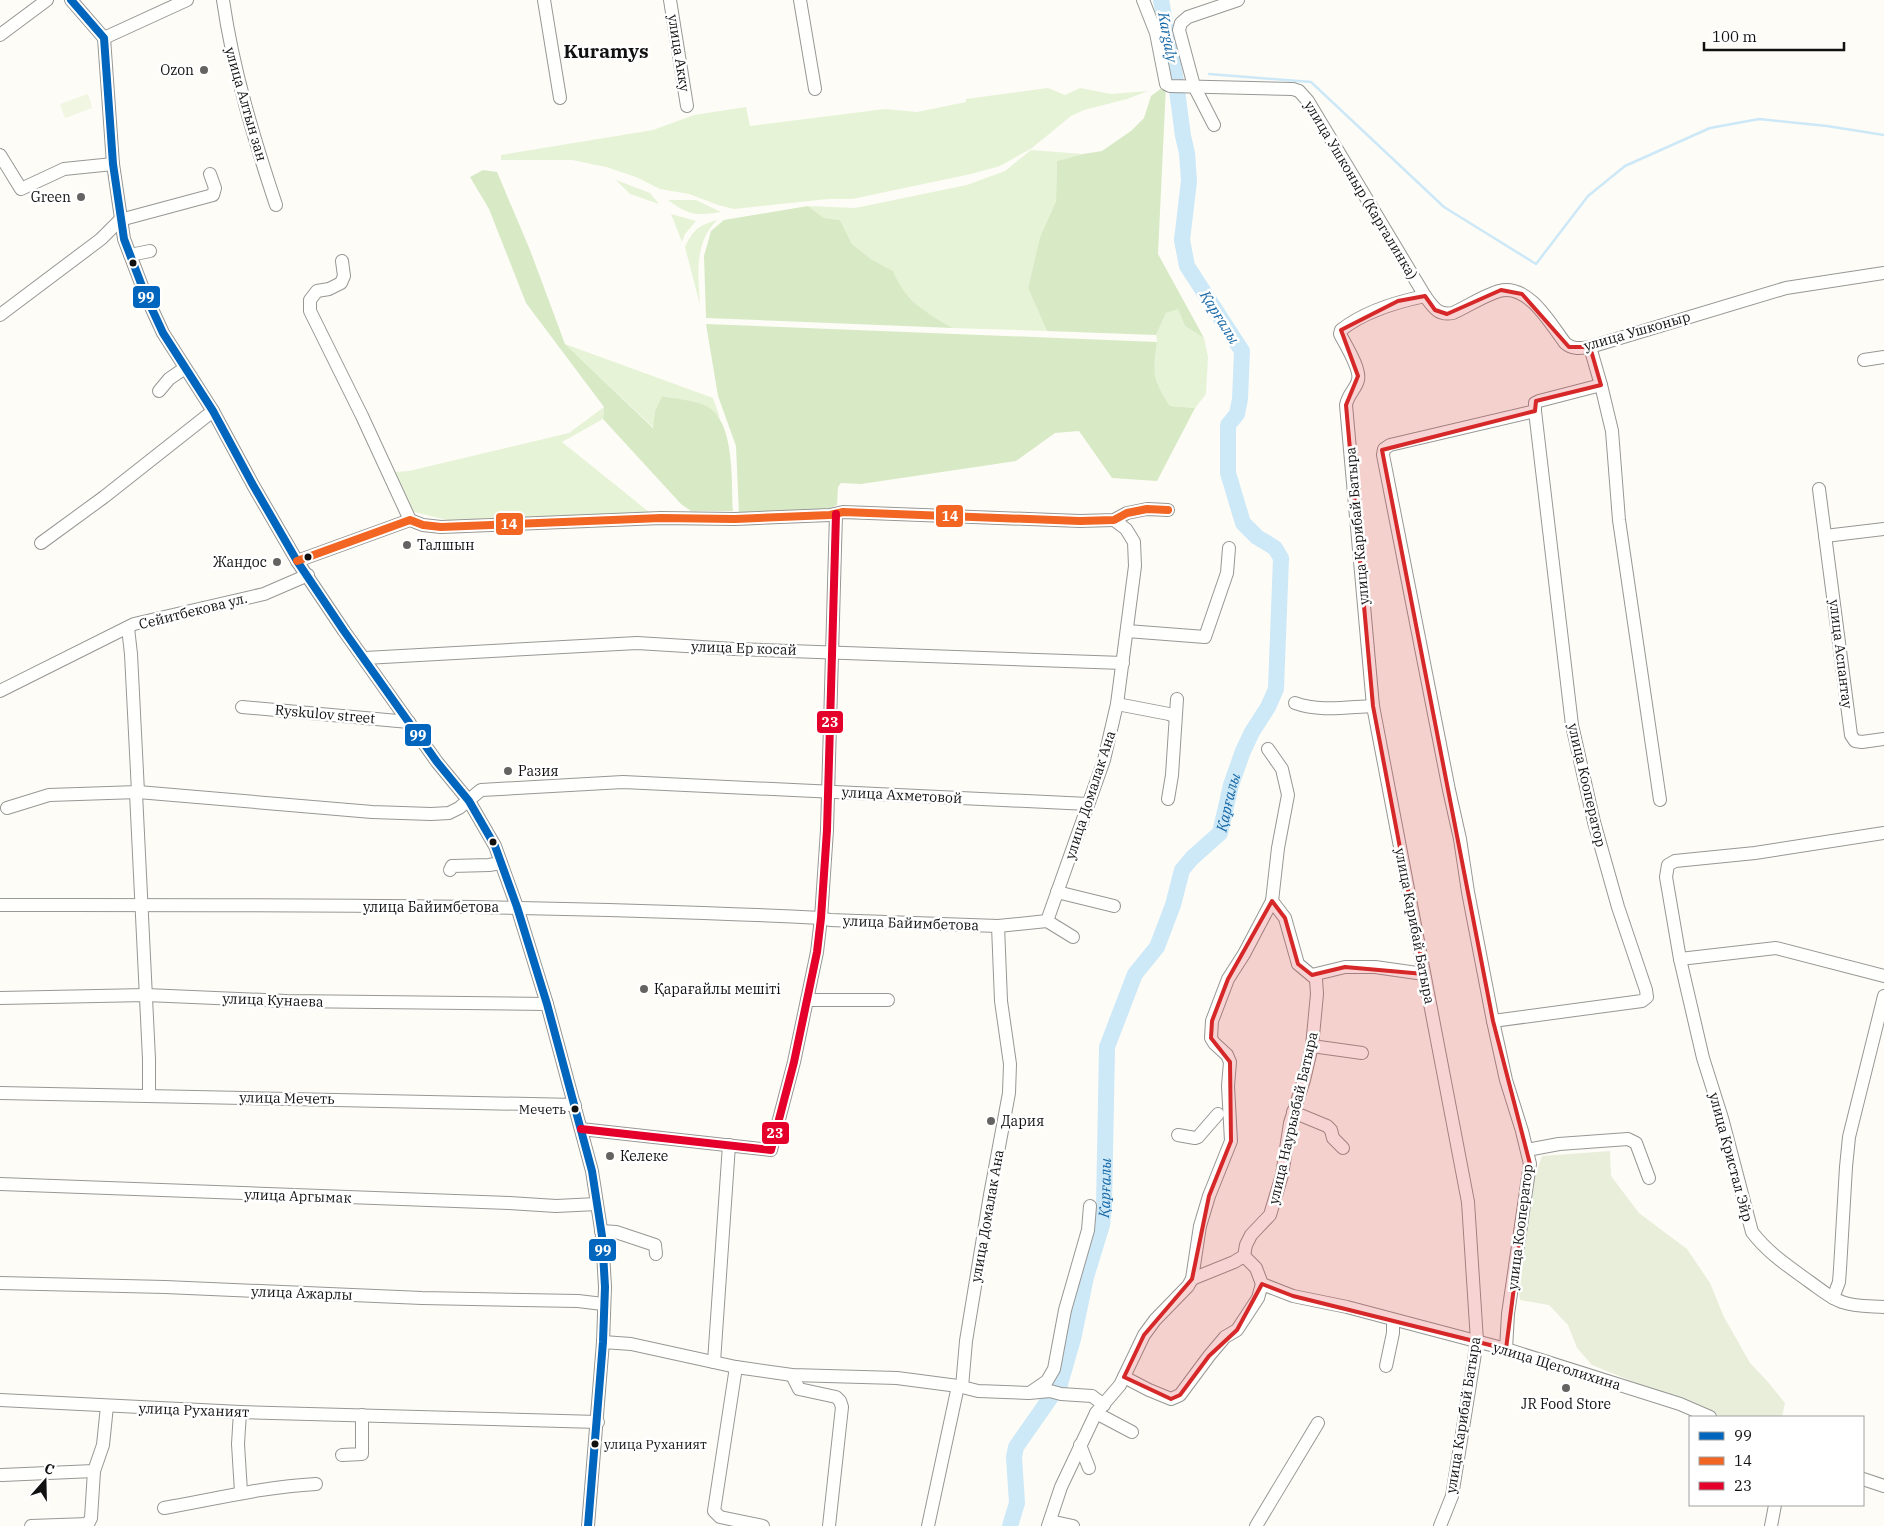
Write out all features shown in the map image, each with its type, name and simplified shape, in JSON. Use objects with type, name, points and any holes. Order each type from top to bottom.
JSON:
[{"type":"street","points":[[0,35],[47,0]]},
{"type":"street","points":[[71,0],[104,38],[113,164],[120,220],[130,255],[163,333],[213,411],[298,561],[344,631],[437,762],[469,801],[502,862],[547,1004],[575,1105],[592,1171],[601,1231],[605,1287],[603,1342],[598,1422],[588,1526]]},
{"type":"street","points":[[104,38],[187,0]]},
{"type":"street","name":"улица Алтын зан","points":[[223,0],[228,40],[262,163],[276,205]]},
{"type":"street","points":[[544,0],[560,98]]},
{"type":"street","name":"улица Акку","points":[[670,0],[687,106]]},
{"type":"street","points":[[800,0],[815,89]]},
{"type":"street","points":[[1143,0],[1156,34],[1166,84],[1182,86]]},
{"type":"street","points":[[1214,125],[1182,86],[1179,30],[1181,23],[1188,17],[1238,0]]},
{"type":"street","name":"улица Ушконыр (Каргалинка)","points":[[1182,86],[1293,89],[1299,91],[1308,101],[1425,296]]},
{"type":"street","points":[[0,155],[21,189],[64,169],[113,164]]},
{"type":"street","points":[[0,315],[101,239],[120,220],[213,195],[215,188],[210,174]]},
{"type":"street","points":[[130,255],[150,251]]},
{"type":"street","points":[[342,261],[344,276],[341,283],[329,289],[317,291],[310,300],[310,311],[362,416],[410,520]]},
{"type":"street","name":"улица Ушконыр","points":[[1425,296],[1435,310],[1447,314],[1453,313],[1494,293],[1512,290],[1530,299],[1569,346],[1578,348],[1590,347],[1786,288],[1884,273]]},
{"type":"street","name":"улица Карибай Батыра","points":[[1425,296],[1398,301],[1352,321],[1341,330],[1340,334],[1356,366],[1358,376],[1358,381],[1348,396],[1346,405],[1372,706],[1468,1202],[1477,1341],[1452,1496],[1440,1526]]},
{"type":"street","points":[[1590,347],[1602,385],[1612,431],[1619,520],[1660,800]]},
{"type":"street","points":[[1864,360],[1884,356]]},
{"type":"street","points":[[159,391],[169,379],[185,368]]},
{"type":"street","name":"улица Кооператор","points":[[1493,1021],[1642,1001],[1647,997],[1618,907],[1594,822],[1572,725],[1535,411],[1536,403],[1539,401],[1602,385]]},
{"type":"street","points":[[41,543],[104,497],[213,411]]},
{"type":"street","name":"улица Кооператор","points":[[1506,1349],[1508,1314],[1530,1164],[1506,1080],[1493,1021],[1468,892],[1460,839],[1383,455],[1384,449],[1390,445],[1535,411]]},
{"type":"street","name":"улица Аспантау","points":[[1819,488],[1851,735],[1855,741],[1862,742],[1884,739]]},
{"type":"street","points":[[298,561],[410,520],[423,525],[441,527],[661,518],[735,519],[836,514],[843,512],[1071,521],[1114,520],[1127,513],[1147,509],[1168,510]]},
{"type":"street","points":[[581,1129],[771,1150],[794,1062],[821,918],[828,791],[836,514]]},
{"type":"street","name":"улица Домалак Ана","points":[[1047,921],[1104,760],[1117,704],[1134,566],[1134,542],[1126,529],[1114,520]]},
{"type":"street","points":[[1825,536],[1884,529]]},
{"type":"street","points":[[1127,631],[1205,637],[1227,573],[1229,548]]},
{"type":"street","name":"Сейитбекова ул.","points":[[0,691],[134,624],[264,594],[308,575]]},
{"type":"street","points":[[128,628],[131,654],[150,1058],[149,1095]]},
{"type":"street","name":"улица Ер косай","points":[[365,658],[637,643],[1123,663]]},
{"type":"street","points":[[1168,799],[1172,775],[1177,700]]},
{"type":"street","points":[[1295,702],[1303,706],[1329,708],[1372,706]]},
{"type":"street","points":[[1117,704],[1169,714],[1175,718]]},
{"type":"street","name":"Ryskulov street","points":[[242,707],[409,722]]},
{"type":"street","points":[[1178,1135],[1198,1137],[1220,1114],[1228,1086],[1230,1062],[1227,1055],[1214,1043],[1212,1038],[1212,1021],[1218,1002],[1234,968],[1244,954],[1272,901],[1278,848],[1288,795],[1282,769],[1268,749]]},
{"type":"street","name":"улица Ахметовой","points":[[7,808],[49,795],[137,792],[363,811],[431,814],[449,813],[469,801],[481,790],[623,782],[1088,804]]},
{"type":"street","name":"улица Кристал Эйр","points":[[1884,833],[1755,853],[1675,861],[1668,865],[1666,877],[1680,959],[1703,1058],[1722,1118],[1752,1232],[1762,1245],[1783,1264],[1833,1298],[1860,1306],[1884,1307]]},
{"type":"street","points":[[450,870],[452,866],[489,865],[502,862]]},
{"type":"street","points":[[1057,892],[1114,906]]},
{"type":"street","points":[[1272,901],[1285,918],[1298,964],[1312,975],[1345,967],[1375,967],[1424,974]]},
{"type":"street","name":"улица Байимбетова","points":[[0,905],[517,907],[700,912],[830,920],[998,926],[1047,921]]},
{"type":"street","points":[[1047,921],[1073,937]]},
{"type":"street","name":"улица Домалак Ана","points":[[928,1526],[960,1386],[990,1195],[1009,1093],[1010,1064],[1001,1001],[998,926]]},
{"type":"street","points":[[1680,959],[1776,948],[1884,976]]},
{"type":"street","name":"улица Наурызбай Батыра","points":[[1244,1256],[1246,1245],[1251,1235],[1270,1215],[1282,1175],[1290,1123],[1304,1080],[1312,1046],[1317,994],[1316,979],[1312,975]]},
{"type":"street","name":"улица Кунаева","points":[[0,998],[146,996],[547,1004]]},
{"type":"street","points":[[1833,1298],[1840,1276],[1849,1137],[1884,996]]},
{"type":"street","points":[[807,1000],[888,1000]]},
{"type":"street","points":[[1312,1046],[1362,1053]]},
{"type":"street","name":"улица Мечеть","points":[[0,1093],[575,1105]]},
{"type":"street","points":[[1294,1112],[1327,1126],[1343,1148]]},
{"type":"street","points":[[1074,1526],[1049,1523],[1061,1487],[1080,1445],[1100,1409],[1124,1377],[1144,1335],[1155,1320],[1192,1280],[1204,1211],[1231,1141],[1220,1114]]},
{"type":"street","points":[[1526,1150],[1559,1144],[1628,1138],[1636,1143],[1650,1178]]},
{"type":"street","points":[[714,1362],[729,1145]]},
{"type":"street","name":"улица Аргымак","points":[[0,1184],[509,1202],[556,1206],[597,1204]]},
{"type":"street","points":[[1029,1393],[1047,1380],[1054,1369],[1065,1310],[1088,1230],[1090,1206]]},
{"type":"street","points":[[601,1231],[616,1232],[655,1245],[656,1254]]},
{"type":"street","points":[[1124,1377],[1171,1399],[1180,1395],[1225,1337],[1237,1330],[1258,1298],[1262,1284],[1256,1268],[1244,1256],[1192,1280]]},
{"type":"street","name":"улица Ажарлы","points":[[0,1283],[478,1300],[578,1301],[603,1304]]},
{"type":"street","name":"улица Щеголихина","points":[[1262,1284],[1293,1296],[1506,1349],[1680,1404],[1708,1416]]},
{"type":"street","points":[[1386,1366],[1393,1333],[1393,1320]]},
{"type":"street","points":[[603,1342],[631,1344],[736,1367],[792,1374],[897,1378],[960,1386],[978,1391],[1056,1392],[1092,1396],[1100,1409],[1132,1432]]},
{"type":"street","points":[[736,1367],[714,1511],[720,1517],[763,1526]]},
{"type":"street","points":[[792,1374],[799,1389],[836,1397],[842,1407],[828,1526]]},
{"type":"street","name":"улица Руханият","points":[[0,1400],[240,1412],[598,1422]]},
{"type":"street","points":[[31,1526],[88,1525],[91,1518],[94,1471],[103,1445],[106,1406]]},
{"type":"street","points":[[240,1412],[238,1444],[241,1492]]},
{"type":"street","points":[[342,1455],[362,1454],[362,1415]]},
{"type":"street","points":[[1256,1526],[1318,1424]]},
{"type":"street","points":[[1080,1445],[1088,1468]]},
{"type":"street","points":[[2,1475],[94,1471]]},
{"type":"street","points":[[1864,1478],[1884,1486]]},
{"type":"street","points":[[164,1508],[241,1492],[316,1484]]},
{"type":"street","points":[[1771,1526],[1775,1506]]},
{"type":"highlighted area","points":[[1501,290],[1522,294],[1569,347],[1590,347],[1601,385],[1536,401],[1535,411],[1382,450],[1493,1021],[1530,1164],[1506,1349],[1293,1296],[1262,1284],[1237,1330],[1209,1356],[1180,1395],[1171,1399],[1124,1377],[1144,1335],[1192,1279],[1209,1196],[1231,1141],[1230,1062],[1211,1038],[1212,1021],[1228,979],[1272,901],[1285,918],[1298,964],[1312,975],[1345,967],[1424,974],[1373,706],[1346,405],[1358,376],[1341,330],[1398,301],[1425,296],[1435,310],[1447,314]]},
{"type":"green space","points":[[1166,85],[1158,254],[1204,338],[1185,326],[1178,309],[1166,313],[1156,335],[1047,331],[1028,288],[1040,237],[1056,201],[1057,161],[1102,151],[1131,131],[1144,118],[1151,96]]},
{"type":"green space","points":[[1048,88],[1065,95],[1080,88],[1111,94],[1148,91],[1127,99],[1084,110],[1071,116],[1032,148],[1000,166],[852,199],[828,199],[734,209],[689,194],[660,189],[636,177],[606,167],[572,160],[501,160],[501,155],[653,130],[694,115],[746,107],[750,126],[885,109],[917,112],[966,102],[966,99]]},
{"type":"green space","points":[[88,94],[92,108],[65,118],[60,104]]},
{"type":"green space","points":[[1031,150],[1083,154],[1057,161],[1056,201],[1040,237],[1028,288],[1047,331],[953,328],[920,309],[899,286],[893,271],[871,259],[852,244],[840,220],[824,218],[808,206],[855,208],[967,185],[1005,171]]},
{"type":"green space","points":[[483,170],[497,172],[530,250],[565,344],[653,428],[655,411],[662,396],[700,403],[714,412],[722,423],[730,452],[733,511],[691,511],[681,504],[603,419],[604,407],[526,303],[489,209],[470,177]]},
{"type":"green space","points":[[616,180],[650,193],[659,204],[630,194]]},
{"type":"green space","points":[[668,200],[696,200],[721,212],[693,214]]},
{"type":"green space","points":[[808,206],[824,218],[840,220],[852,244],[871,259],[893,271],[904,291],[917,305],[953,328],[706,318],[704,256],[711,231],[724,220]]},
{"type":"green space","points":[[671,214],[696,221],[685,234],[682,242]]},
{"type":"green space","points":[[717,220],[704,239],[701,249],[698,271],[700,305],[685,247],[697,229]]},
{"type":"green space","points":[[1178,308],[1185,326],[1204,338],[1208,357],[1206,394],[1195,408],[1170,406],[1158,386],[1154,370],[1156,335],[1166,313]]},
{"type":"green space","points":[[706,324],[1157,342],[1155,376],[1164,397],[1170,406],[1195,408],[1157,481],[1112,478],[1079,431],[1055,433],[1016,461],[861,484],[841,483],[838,487],[837,505],[824,511],[739,515],[736,446],[718,396]]},
{"type":"green space","points":[[565,344],[713,398],[720,418],[704,405],[662,396],[655,411],[654,428]]},
{"type":"green space","points":[[604,407],[603,419],[562,442],[649,512],[626,516],[447,520],[414,512],[394,472],[409,471],[569,433]]},
{"type":"green space","points":[[1610,1151],[1611,1176],[1639,1213],[1687,1249],[1710,1283],[1724,1317],[1750,1363],[1785,1403],[1782,1416],[1718,1416],[1592,1365],[1577,1348],[1568,1325],[1549,1305],[1520,1300],[1518,1280],[1531,1187],[1542,1156]]},
{"type":"waterway","name":"Қарғалы","points":[[1010,1526],[1017,1503],[1014,1457],[1016,1447],[1060,1384],[1073,1339],[1086,1277],[1102,1225],[1107,1047],[1135,974],[1157,947],[1173,905],[1182,870],[1192,858],[1220,833],[1231,785],[1243,751],[1276,689],[1281,558],[1275,548],[1257,537],[1243,523],[1228,473],[1228,425],[1237,414],[1240,399],[1242,351],[1187,266],[1182,240],[1189,181],[1187,153],[1161,0]]},
{"type":"waterway","points":[[1209,74],[1311,82],[1444,207],[1536,264],[1588,196],[1625,166],[1710,128],[1759,119],[1827,126],[1884,135]]},
{"type":"transit line","name":"99","points":[[71,0],[104,38],[113,164],[124,239],[145,294],[163,333],[213,411],[297,561],[437,762],[469,801],[495,846],[517,907],[547,1004],[592,1171],[602,1236],[605,1287],[603,1342],[588,1526]]},
{"type":"transit line","name":"14","points":[[297,561],[410,520],[423,525],[441,527],[661,518],[735,519],[830,515],[843,512],[1080,521],[1114,520],[1127,513],[1147,509],[1168,510]]},
{"type":"transit line","name":"23","points":[[581,1129],[771,1150],[794,1062],[817,952],[821,918],[827,830],[836,514]]},
{"type":"place","name":"Ozon","points":[[204,70]]},
{"type":"place","name":"Green","points":[[81,197]]},
{"type":"place","name":"Талшын","points":[[407,545]]},
{"type":"place","name":"Жандос","points":[[277,562]]},
{"type":"place","name":"Разия","points":[[508,771]]},
{"type":"place","name":"Қарағайлы мешіті","points":[[644,989]]},
{"type":"place","name":"Мечеть","points":[[575,1109]]},
{"type":"place","name":"Дария","points":[[991,1121]]},
{"type":"place","name":"Келеке","points":[[610,1156]]},
{"type":"place","name":"JR Food Store","points":[[1566,1388]]},
{"type":"place","name":"улица Руханият","points":[[595,1444]]},
{"type":"district","name":"Kuramys","points":[[606,51]]},
{"type":"water label","name":"Kargaly","points":[[1168,37]]}]
